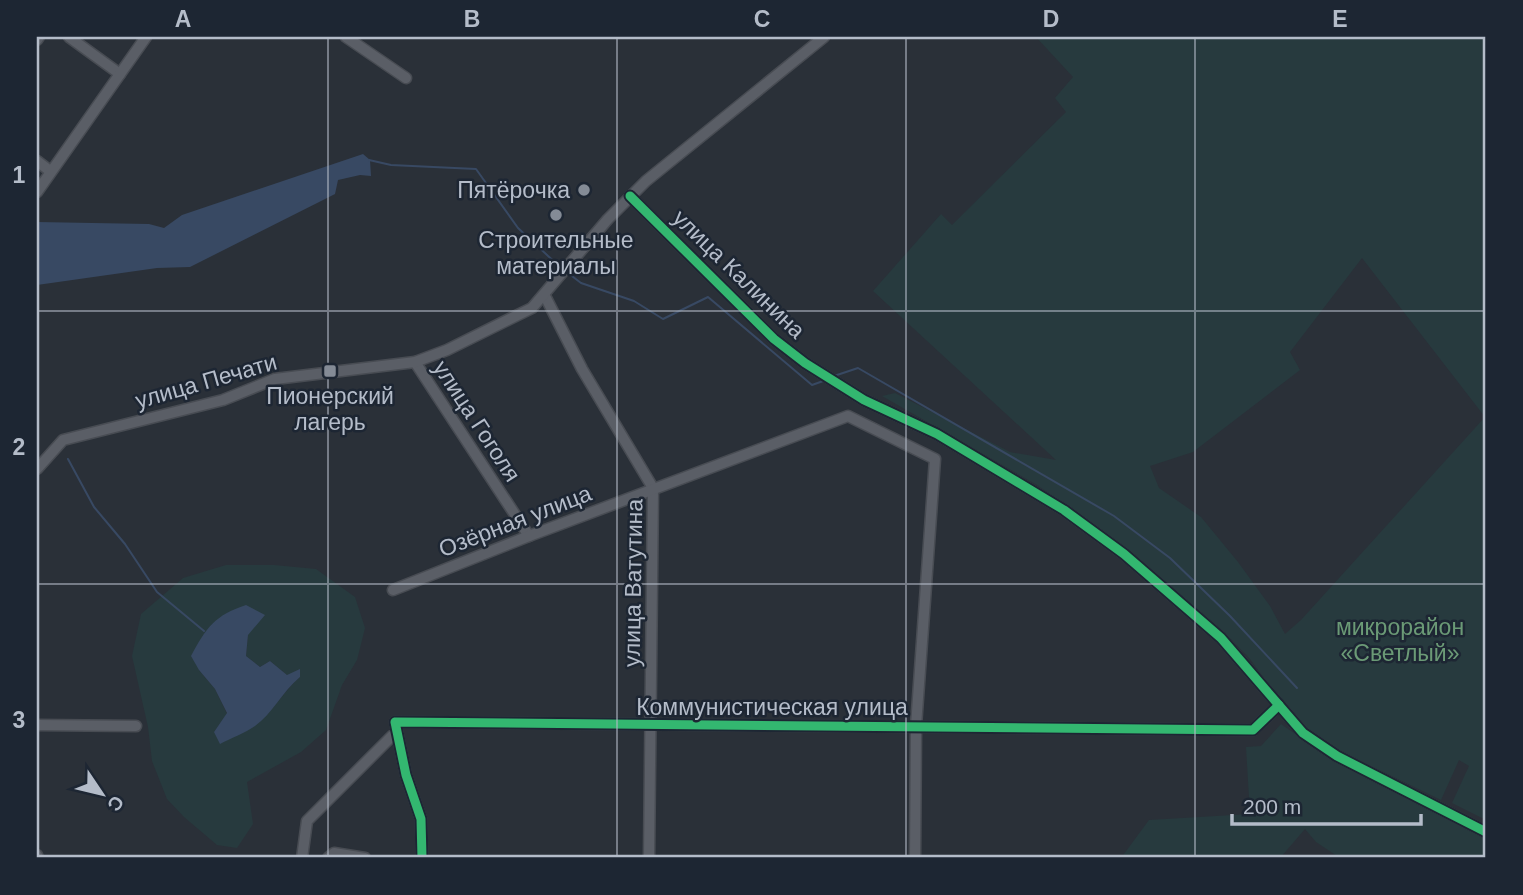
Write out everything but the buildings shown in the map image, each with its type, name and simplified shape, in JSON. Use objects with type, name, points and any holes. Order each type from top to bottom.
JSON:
[{"type":"street","points":[[69,37],[120,74]]},
{"type":"street","points":[[37,192],[146,37]]},
{"type":"street","points":[[346,37],[406,78]]},
{"type":"street","name":"улица Печати","points":[[37,469],[63,440],[223,400],[275,379],[415,362],[447,350],[532,308],[630,196],[662,166],[726,118],[824,37]]},
{"type":"street","points":[[37,161],[50,171]]},
{"type":"street","name":"улица Калинина","points":[[630,196],[774,339],[805,363],[864,400],[937,434],[1064,510],[1124,554],[1221,638],[1303,733],[1337,756],[1486,832]]},
{"type":"street","name":"улица Ватутина","points":[[545,296],[582,369],[653,488],[649,858]]},
{"type":"street","name":"улица Гоголя","points":[[415,362],[528,536]]},
{"type":"street","name":"Озёрная улица","points":[[393,590],[653,488],[848,416],[935,459],[916,726]]},
{"type":"street","name":"Коммунистическая улица","points":[[397,734],[395,722],[1253,730],[1279,705]]},
{"type":"street","points":[[37,725],[136,726]]},
{"type":"street","points":[[915,858],[916,726]]},
{"type":"street","points":[[302,858],[307,821],[397,734],[406,775],[421,819],[422,858]]},
{"type":"street","points":[[328,858],[334,853],[365,858]]},
{"type":"green space","name":"микрорайон «Светлый»","points":[[1036,37],[1486,37],[1486,820],[1452,803],[1469,766],[1459,760],[1441,800],[1305,734],[1250,659],[1224,632],[1124,546],[1037,485],[882,396],[895,393],[1010,452],[1056,460],[873,291],[941,214],[952,225],[1066,112],[1055,98],[1073,77]],"holes":[[[1362,258],[1485,417],[1301,620],[1285,634],[1270,606],[1238,562],[1201,517],[1159,488],[1150,466],[1193,452],[1300,370],[1290,352]]]},
{"type":"green space","points":[[226,565],[274,565],[316,569],[355,597],[365,628],[357,660],[342,685],[326,730],[301,752],[247,782],[253,824],[237,848],[217,845],[184,817],[167,799],[152,761],[148,727],[132,656],[141,614],[183,578]],"holes":[[[248,635],[246,656],[260,667],[270,661],[287,675],[300,677],[254,726],[237,733],[214,732],[227,714],[215,689],[199,670]]]},
{"type":"green space","points":[[1281,724],[1332,760],[1486,837],[1486,858],[1340,858],[1316,842],[1305,829],[1280,858],[1121,858],[1149,820],[1250,814],[1246,747],[1261,746]]},
{"type":"water","points":[[363,154],[370,160],[371,176],[360,175],[338,180],[335,194],[190,267],[157,268],[37,285],[37,222],[149,224],[164,228],[182,215]]},
{"type":"water","points":[[246,605],[265,615],[248,635],[246,656],[260,667],[270,661],[287,675],[300,669],[300,677],[261,721],[220,744],[214,732],[227,713],[215,689],[191,656],[212,624],[226,613]]},
{"type":"waterway","points":[[369,160],[391,165],[476,169],[518,228],[561,268]]},
{"type":"waterway","points":[[568,273],[581,283],[634,301],[663,319],[708,297],[812,385],[826,380]]},
{"type":"waterway","points":[[834,376],[858,368],[1114,516],[1170,558],[1230,616],[1297,688]]},
{"type":"waterway","points":[[68,459],[94,507],[125,544],[157,592],[204,631]]},
{"type":"cycle path","points":[[630,196],[774,339],[805,363],[864,400],[937,434],[1064,510],[1124,554],[1221,638],[1303,733],[1337,756],[1486,832]]},
{"type":"cycle path","points":[[422,858],[421,819],[406,775],[395,722],[1253,730],[1279,705]]},
{"type":"place","name":"Пятёрочка","points":[[584,190]]},
{"type":"place","name":"Строительные материалы","points":[[556,215]]},
{"type":"place","name":"Пионерский лагерь","points":[[330,371]]}]
